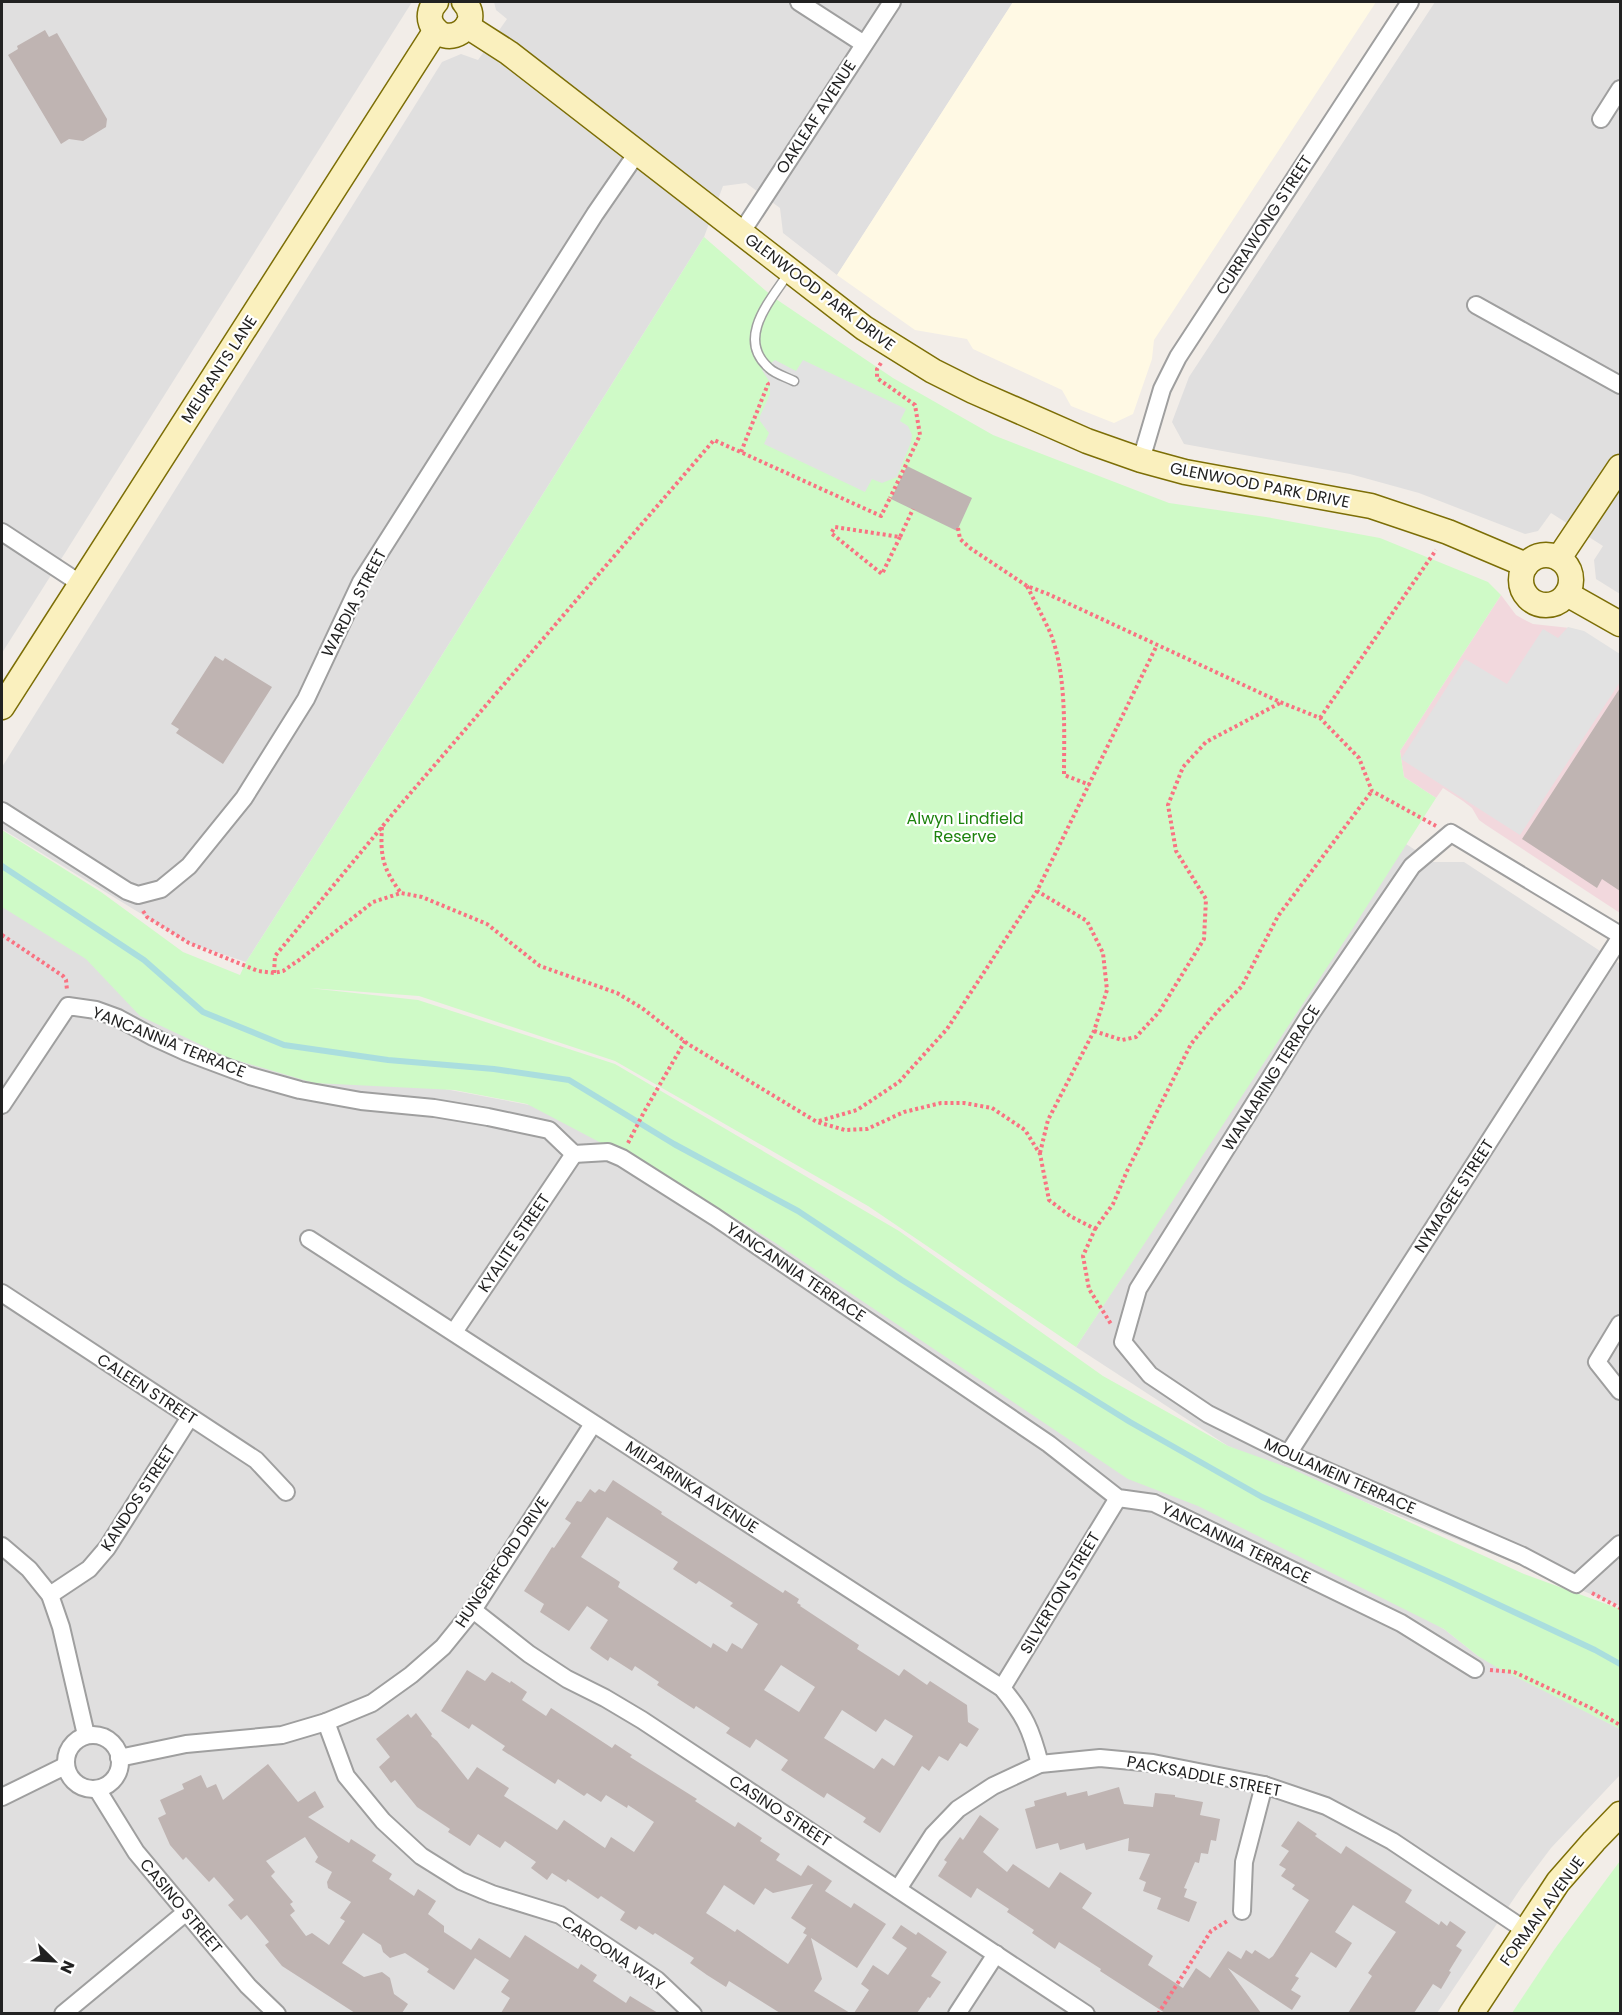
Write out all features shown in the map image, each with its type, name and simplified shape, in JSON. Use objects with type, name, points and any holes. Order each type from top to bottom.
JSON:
[{"type":"street","points":[[436,2],[430,12],[430,18],[436,30],[441,34],[454,36],[467,26],[470,17],[470,10],[464,2]]},
{"type":"street","points":[[799,2],[864,44]]},
{"type":"street","name":"OAKLEAF AVENUE","points":[[741,233],[892,2]]},
{"type":"street","name":"CURRAWONG STREET","points":[[1141,460],[1162,389],[1178,357],[1410,2]]},
{"type":"street","name":"GLENWOOD PARK DRIVE","points":[[467,26],[509,53],[864,327],[933,371],[1027,416],[1141,460],[1185,472],[1371,506],[1448,532],[1526,565]]},
{"type":"street","name":"MEURANTS LANE","points":[[2,707],[436,30]]},
{"type":"street","points":[[1601,119],[1620,89]]},
{"type":"street","name":"WARDIA STREET","points":[[138,895],[161,889],[189,866],[244,798],[306,699],[361,582],[595,214],[637,153]]},
{"type":"street","points":[[1476,305],[1620,386]]},
{"type":"street","points":[[1558,558],[1620,467]]},
{"type":"street","points":[[2,532],[81,584]]},
{"type":"street","points":[[1538,556],[1558,558],[1565,564],[1571,578],[1567,594],[1561,600],[1546,605],[1530,599],[1522,587],[1521,579],[1526,565],[1538,556]]},
{"type":"street","points":[[1567,594],[1620,624]]},
{"type":"street","points":[[2,811],[127,891],[138,895]]},
{"type":"street","points":[[1451,833],[1620,937]]},
{"type":"street","name":"WANAARING TERRACE","points":[[1123,1342],[1138,1289],[1308,1018],[1412,866],[1451,833]]},
{"type":"street","name":"NYMAGEE STREET","points":[[1288,1454],[1620,937]]},
{"type":"street","points":[[2,1106],[68,1006]]},
{"type":"street","name":"YANCANNIA TERRACE","points":[[68,1006],[96,1010],[118,1018],[178,1048],[250,1076],[300,1090],[361,1101],[445,1109],[488,1117],[549,1130],[574,1154],[608,1152],[622,1158],[715,1217],[1049,1444],[1118,1498],[1154,1503],[1401,1623],[1475,1669]]},
{"type":"street","name":"KYALITE STREET","points":[[454,1332],[574,1154]]},
{"type":"street","name":"MILPARINKA AVENUE","points":[[309,1239],[1002,1688],[1022,1712],[1033,1738],[1040,1764]]},
{"type":"street","name":"CALEEN STREET","points":[[2,1293],[256,1460],[286,1492]]},
{"type":"street","points":[[1620,1324],[1597,1362],[1620,1391]]},
{"type":"street","name":"MOULAMEIN TERRACE","points":[[1123,1342],[1150,1375],[1208,1414],[1288,1454],[1523,1556],[1576,1584]]},
{"type":"street","name":"KANDOS STREET","points":[[50,1595],[89,1569],[107,1548],[190,1417]]},
{"type":"street","name":"HUNGERFORD DRIVE","points":[[119,1758],[186,1744],[282,1735],[326,1722],[372,1703],[411,1675],[443,1647],[473,1610],[593,1424]]},
{"type":"street","name":"SILVERTON STREET","points":[[1002,1688],[1118,1498]]},
{"type":"street","points":[[1576,1584],[1620,1544]]},
{"type":"street","points":[[2,1546],[29,1569],[50,1595],[61,1627],[86,1736]]},
{"type":"street","name":"CASINO STREET","points":[[473,1610],[567,1679],[642,1720],[1086,2013]]},
{"type":"street","name":"CAROONA WAY","points":[[326,1722],[346,1776],[383,1821],[421,1856],[461,1881],[492,1894],[560,1915],[657,1980],[693,2013]]},
{"type":"street","points":[[95,1734],[104,1737],[111,1742],[119,1758],[119,1767],[112,1781],[97,1789],[76,1783],[68,1774],[65,1766],[70,1746],[76,1740],[86,1736],[95,1734]]},
{"type":"street","name":"PACKSADDLE STREET","points":[[898,1889],[933,1836],[958,1809],[993,1786],[1040,1764],[1100,1758],[1153,1763],[1264,1785],[1326,1806],[1392,1840],[1525,1930]]},
{"type":"street","points":[[2,1797],[65,1766]]},
{"type":"street","points":[[1242,1911],[1244,1862],[1264,1785]]},
{"type":"street","name":"CASINO STREET","points":[[97,1789],[136,1852],[185,1913],[248,1986],[278,2013]]},
{"type":"street","name":"FORMAN AVENUE","points":[[1471,2013],[1525,1930],[1573,1864],[1620,1815]]},
{"type":"street","points":[[63,2013],[185,1913]]},
{"type":"street","points":[[957,2013],[996,1954]]},
{"type":"lane","points":[[790,271],[760,318],[753,334],[756,351],[770,369],[794,381]]},
{"type":"path","points":[[274,973],[275,957],[382,825],[714,440],[881,516],[884,513],[920,435],[915,405],[877,378],[877,369],[883,359]]},
{"type":"path","points":[[900,537],[835,527],[831,533],[882,574],[900,537],[913,509]]},
{"type":"path","points":[[958,528],[960,539],[970,548],[1027,586],[1280,702],[1320,718],[1359,758],[1372,791],[1451,833]]},
{"type":"path","points":[[1320,718],[1436,550]]},
{"type":"path","points":[[1027,586],[1050,634],[1059,669],[1065,727],[1064,775],[1090,785]]},
{"type":"path","points":[[817,1122],[857,1110],[899,1082],[947,1029],[1037,891],[1157,645]]},
{"type":"path","points":[[1094,1030],[1122,1040],[1136,1037],[1159,1012],[1203,939],[1206,899],[1176,851],[1168,805],[1182,767],[1206,742],[1280,702]]},
{"type":"path","points":[[1123,1342],[1089,1289],[1083,1256],[1095,1230],[1113,1204],[1127,1171],[1191,1044],[1242,986],[1278,915],[1372,791]]},
{"type":"path","points":[[382,825],[383,863],[401,893]]},
{"type":"path","points":[[1037,891],[1087,921],[1103,953],[1107,990],[1094,1030],[1048,1119],[1040,1154]]},
{"type":"path","points":[[138,895],[147,917],[189,943],[258,971],[274,973],[284,971],[373,902],[401,893],[422,897],[488,924],[540,966],[617,993],[642,1008],[685,1041],[817,1122],[845,1130],[867,1130],[904,1112],[941,1103],[964,1103],[992,1108],[1025,1130],[1040,1154],[1048,1200],[1095,1230]]},
{"type":"path","points":[[2,935],[63,976],[66,980],[68,1006]]},
{"type":"path","points":[[634,1131],[685,1041]]},
{"type":"path","points":[[1576,1584],[1620,1608]]},
{"type":"path","points":[[1475,1669],[1514,1671],[1591,1708],[1620,1725]]},
{"type":"path","points":[[1158,2013],[1211,1931],[1242,1911]]},
{"type":"shaded area","points":[[2,2],[412,2],[2,653]]},
{"type":"shaded area","points":[[494,2],[1013,2],[837,275],[783,233],[780,208],[746,183],[723,186],[704,237],[422,687],[246,962],[189,943],[2,829],[2,767],[442,62],[461,54],[478,60],[507,19],[496,10]]},
{"type":"shaded area","points":[[1013,2],[1376,2],[1154,340],[1152,359],[1133,414],[1114,423],[1071,406],[1062,390],[973,349],[967,339],[915,330],[837,275]]},
{"type":"shaded area","points":[[1435,2],[1620,2],[1620,594],[1596,579],[1594,560],[1603,546],[1551,513],[1538,531],[1525,534],[1419,493],[1350,474],[1184,444],[1172,422],[1189,377]]},
{"type":"shaded area","points":[[775,360],[796,371],[803,360],[906,409],[900,421],[908,426],[912,435],[897,477],[882,483],[872,479],[865,492],[764,444],[769,433],[760,421],[760,416],[770,394],[770,387],[762,370]]},
{"type":"shaded area","points":[[1501,595],[1516,615],[1523,619],[1533,624],[1570,628],[1620,657],[1620,913],[1486,825],[1479,820],[1472,808],[1443,788],[1436,798],[1404,777],[1400,751]]},
{"type":"shaded area","points":[[1568,627],[1584,631],[1620,654],[1620,682],[1520,835],[1401,759],[1465,659],[1507,684],[1543,629],[1558,638]]},
{"type":"shaded area","points":[[1406,844],[1434,862],[1464,862],[1620,964],[1620,1606],[1228,1446],[1076,1347]]},
{"type":"shaded area","points":[[2,902],[244,1051],[593,1117],[1444,1629],[1478,1656],[1620,1729],[1620,1775],[1551,1848],[1521,1888],[1437,2013],[2,2013]]},
{"type":"green space","name":"Alwyn Lindfield Reserve","points":[[704,237],[773,297],[893,378],[993,435],[1169,503],[1266,517],[1380,538],[1488,582],[1501,595],[1400,751],[1404,777],[1436,798],[1351,931],[1076,1347],[868,1206],[615,1061],[419,996],[309,988],[418,1000],[615,1064],[899,1231],[1103,1376],[1228,1446],[1292,1469],[1524,1574],[1620,1609],[1620,1729],[1496,1667],[1444,1629],[1198,1506],[1128,1479],[774,1242],[683,1186],[527,1104],[454,1090],[314,1083],[229,1058],[140,1016],[86,959],[2,907],[2,830],[101,892],[183,952],[240,975],[246,962],[422,687]]},
{"type":"green space","points":[[1620,1861],[1620,2013],[1512,2013],[1554,1950]]},
{"type":"building","points":[[45,30],[49,37],[57,33],[107,119],[106,127],[83,141],[69,139],[61,144],[8,55],[18,49],[17,46]]},
{"type":"building","points":[[907,466],[972,498],[957,531],[891,499]]},
{"type":"building","points":[[215,656],[223,661],[225,658],[272,687],[223,764],[176,733],[179,729],[171,724]]},
{"type":"building","points":[[1620,688],[1620,891],[1602,879],[1597,888],[1522,839]]},
{"type":"building","points":[[613,1480],[783,1593],[785,1590],[799,1599],[797,1603],[800,1606],[859,1645],[857,1649],[899,1676],[904,1669],[927,1685],[930,1681],[967,1705],[968,1722],[979,1729],[967,1747],[960,1743],[948,1761],[939,1756],[929,1771],[922,1766],[880,1833],[863,1822],[866,1818],[827,1793],[824,1798],[781,1770],[788,1760],[756,1739],[750,1748],[726,1733],[730,1728],[696,1706],[694,1709],[657,1685],[659,1682],[635,1666],[632,1671],[610,1657],[608,1661],[592,1650],[590,1648],[608,1620],[587,1606],[569,1631],[540,1612],[544,1604],[524,1591],[552,1547],[554,1548],[571,1523],[565,1519],[577,1501],[581,1502],[590,1489],[595,1493],[599,1489],[605,1492]],"holes":[[[607,1517],[678,1562],[673,1569],[696,1584],[699,1581],[733,1603],[730,1606],[758,1624],[742,1649],[732,1643],[727,1652],[713,1643],[711,1648],[618,1587],[620,1582],[581,1557]],[[781,1665],[815,1687],[799,1712],[764,1690]],[[842,1710],[876,1732],[885,1719],[913,1736],[894,1766],[882,1758],[874,1769],[824,1738]]]},
{"type":"building","points":[[467,1670],[485,1681],[492,1672],[527,1692],[522,1700],[546,1716],[551,1708],[612,1748],[615,1744],[632,1755],[630,1757],[697,1799],[695,1801],[735,1827],[738,1822],[762,1838],[760,1841],[780,1854],[776,1860],[801,1876],[808,1865],[832,1881],[825,1891],[851,1908],[854,1903],[886,1924],[857,1968],[811,1938],[822,1979],[814,1991],[850,2013],[780,2013],[729,1981],[726,1987],[707,1975],[690,1963],[694,1958],[655,1933],[653,1935],[639,1926],[636,1930],[620,1920],[625,1912],[601,1896],[598,1899],[568,1879],[566,1882],[552,1873],[547,1880],[531,1868],[536,1862],[505,1841],[500,1848],[478,1834],[470,1846],[448,1832],[450,1829],[417,1807],[395,1780],[391,1783],[379,1767],[390,1757],[376,1739],[408,1714],[411,1718],[416,1713],[432,1734],[431,1736],[468,1780],[477,1767],[509,1788],[504,1796],[557,1830],[564,1820],[605,1848],[611,1837],[634,1852],[654,1822],[628,1805],[627,1808],[606,1795],[601,1802],[587,1793],[584,1796],[558,1779],[555,1784],[502,1750],[505,1746],[472,1724],[469,1729],[441,1711]],"holes":[[[813,1884],[791,1918],[806,1928],[803,1933],[807,1935],[788,1964],[737,1929],[735,1932],[706,1913],[724,1885],[754,1905],[765,1888],[773,1893]]]},
{"type":"building","points":[[268,1764],[298,1802],[315,1791],[324,1807],[308,1817],[349,1843],[351,1839],[376,1855],[372,1861],[392,1874],[389,1879],[414,1896],[418,1889],[436,1901],[428,1914],[444,1926],[444,1932],[471,1950],[479,1938],[510,1958],[525,1935],[578,1969],[581,1964],[597,1975],[593,1981],[626,2003],[630,1996],[658,2013],[501,2013],[510,1998],[501,1992],[509,1980],[475,1958],[454,1990],[427,1972],[429,1969],[405,1953],[390,1958],[383,1952],[381,1945],[363,1933],[342,1963],[364,1977],[382,1972],[390,1978],[394,1994],[408,2004],[402,2013],[355,2013],[282,1966],[265,1945],[269,1942],[247,1915],[241,1920],[228,1905],[234,1900],[214,1877],[209,1882],[186,1857],[183,1860],[170,1845],[158,1818],[166,1814],[160,1800],[184,1789],[182,1784],[201,1775],[207,1788],[216,1784],[223,1800]],"holes":[[[305,1837],[318,1857],[315,1862],[332,1872],[327,1882],[328,1888],[351,1902],[340,1918],[345,1921],[329,1945],[312,1933],[306,1936],[290,1915],[295,1911],[290,1904],[293,1902],[271,1876],[275,1872],[266,1861]]]},
{"type":"building","points":[[1119,1787],[1124,1804],[1153,1807],[1155,1793],[1175,1795],[1175,1797],[1203,1802],[1200,1815],[1220,1819],[1216,1841],[1211,1840],[1208,1854],[1201,1853],[1199,1863],[1195,1862],[1184,1888],[1187,1889],[1184,1897],[1197,1902],[1189,1922],[1157,1909],[1161,1898],[1143,1891],[1146,1882],[1139,1879],[1150,1854],[1128,1851],[1129,1838],[1086,1850],[1084,1843],[1060,1850],[1058,1843],[1036,1849],[1025,1809],[1035,1806],[1034,1801],[1066,1792],[1067,1796],[1087,1791],[1088,1796]]},
{"type":"building","points":[[980,1815],[999,1829],[983,1852],[1007,1872],[1013,1864],[1049,1888],[1060,1872],[1092,1893],[1082,1908],[1153,1956],[1148,1965],[1183,1988],[1196,1968],[1210,1978],[1228,1951],[1241,1959],[1246,1950],[1252,1954],[1255,1950],[1269,1959],[1273,1956],[1309,1900],[1292,1889],[1295,1885],[1281,1876],[1286,1869],[1279,1865],[1289,1851],[1281,1846],[1298,1821],[1341,1854],[1346,1846],[1412,1890],[1405,1902],[1439,1925],[1441,1921],[1447,1926],[1450,1921],[1466,1932],[1456,1946],[1462,1950],[1441,1989],[1433,1984],[1414,2013],[1348,2013],[1372,1976],[1368,1973],[1396,1932],[1353,1905],[1335,1932],[1352,1943],[1336,1968],[1311,1952],[1295,1976],[1299,1978],[1291,1990],[1301,1996],[1292,2010],[1228,1968],[1261,2013],[1165,2013],[1059,1942],[1055,1949],[1032,1933],[1034,1930],[1007,1912],[1009,1909],[977,1888],[971,1898],[938,1876],[947,1862],[944,1860],[960,1837],[963,1840]]},
{"type":"building","points":[[901,1925],[916,1935],[918,1932],[947,1952],[931,1976],[941,1982],[917,2013],[854,2013],[869,1990],[861,1984],[873,1965],[888,1975],[907,1948],[892,1938]]},
{"type":"waterway","points":[[2,866],[144,960],[203,1012],[284,1045],[388,1060],[494,1069],[569,1080],[674,1144],[798,1211],[902,1280],[1130,1422],[1262,1497],[1448,1581],[1620,1664]]}]
